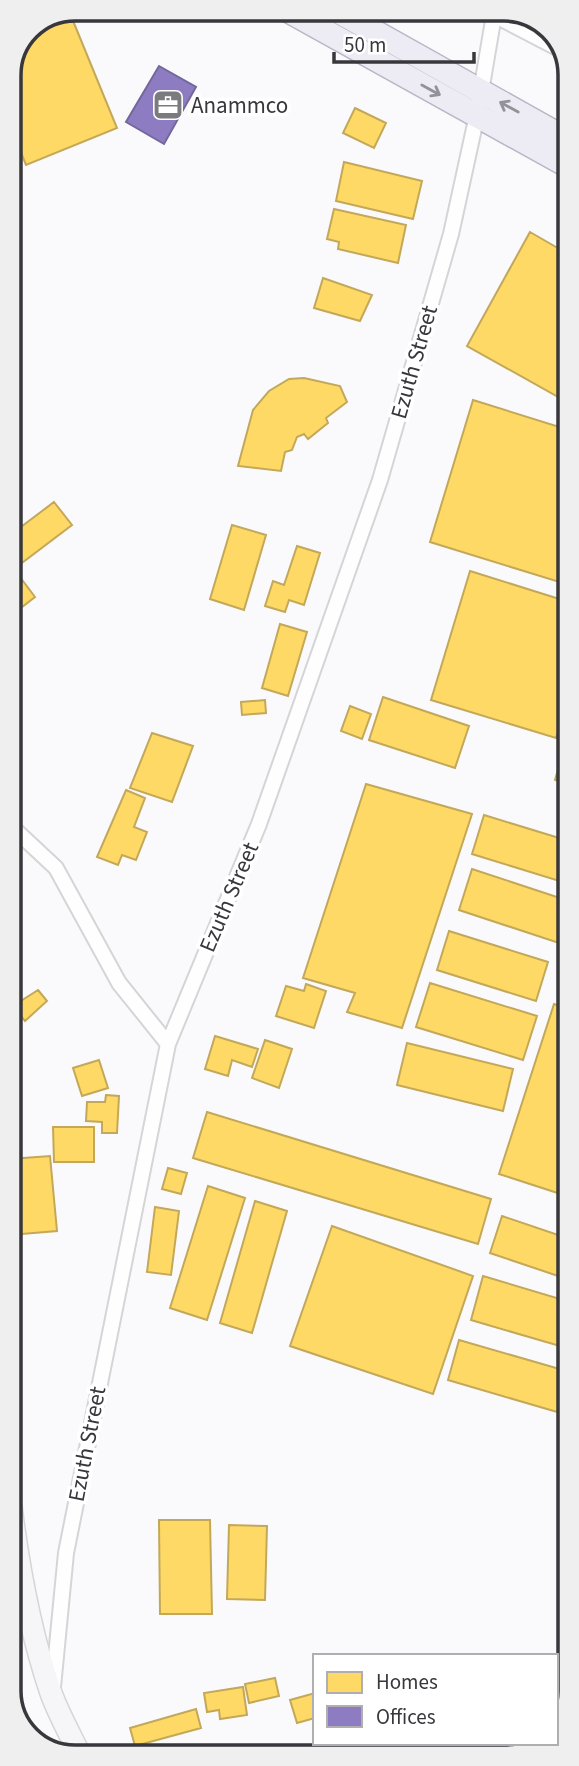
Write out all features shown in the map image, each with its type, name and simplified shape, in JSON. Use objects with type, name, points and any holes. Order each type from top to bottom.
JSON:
[{"type":"main road","points":[[307,21],[558,160]]},
{"type":"main road","points":[[355,21],[558,134]]},
{"type":"main road","points":[[21,1582],[52,1695],[75,1745]]},
{"type":"street","name":"Ezuth Street","points":[[52,1695],[66,1553],[168,1044],[259,824],[380,480],[451,234],[477,115],[493,21]]},
{"type":"street","points":[[512,22],[547,42]]},
{"type":"street","points":[[21,835],[56,868],[119,983],[168,1044]]},
{"type":"building: Homes","points":[[73,21],[117,128],[26,165],[21,153],[21,75],[25,54],[45,30]]},
{"type":"building: Homes","points":[[355,108],[386,123],[374,148],[343,133]]},
{"type":"building: Homes","points":[[344,162],[422,181],[413,219],[336,201]]},
{"type":"building: Homes","points":[[334,209],[406,225],[398,263],[338,249],[339,242],[327,239]]},
{"type":"building: Homes","points":[[530,232],[558,248],[558,397],[467,346]]},
{"type":"building: Homes","points":[[323,278],[372,295],[360,321],[314,308]]},
{"type":"building: Homes","points":[[304,378],[340,386],[347,402],[326,418],[328,423],[308,439],[304,434],[297,437],[292,450],[285,452],[281,471],[238,466],[253,410],[269,391],[289,379]]},
{"type":"building: Homes","points":[[473,400],[558,427],[558,582],[430,542]]},
{"type":"building: Homes","points":[[54,502],[72,525],[21,564],[21,527]]},
{"type":"building: Homes","points":[[232,525],[266,535],[244,610],[210,599]]},
{"type":"building: Homes","points":[[297,546],[320,553],[304,605],[289,600],[285,612],[265,606],[273,581],[284,585]]},
{"type":"building: Homes","points":[[470,571],[558,599],[556,738],[431,700]]},
{"type":"building: Homes","points":[[21,578],[35,597],[21,608]]},
{"type":"building: Homes","points":[[280,624],[307,632],[288,696],[262,688]]},
{"type":"building: Homes","points":[[383,697],[469,726],[455,768],[369,740]]},
{"type":"building: Homes","points":[[265,700],[266,713],[242,715],[241,702]]},
{"type":"building: Homes","points":[[350,706],[371,714],[362,739],[341,731]]},
{"type":"building: Homes","points":[[152,733],[193,746],[172,802],[130,788]]},
{"type":"building: Homes","points":[[366,784],[472,814],[402,1028],[347,1012],[355,993],[303,978]]},
{"type":"building: Homes","points":[[126,790],[145,798],[134,827],[147,832],[136,860],[122,855],[118,865],[97,857]]},
{"type":"building: Homes","points":[[484,815],[558,838],[558,881],[472,854]]},
{"type":"building: Homes","points":[[472,869],[558,897],[558,943],[459,910]]},
{"type":"building: Homes","points":[[449,931],[548,962],[536,1001],[437,970]]},
{"type":"building: Homes","points":[[430,983],[537,1016],[523,1060],[416,1027]]},
{"type":"building: Homes","points":[[306,984],[326,991],[314,1028],[276,1016],[286,986],[304,991]]},
{"type":"building: Homes","points":[[38,990],[47,1001],[25,1021],[21,1016],[21,1001]]},
{"type":"building: Homes","points":[[554,1004],[558,1005],[558,1193],[499,1174]]},
{"type":"building: Homes","points":[[215,1036],[258,1049],[252,1067],[232,1060],[228,1076],[205,1069]]},
{"type":"building: Homes","points":[[265,1040],[292,1049],[279,1088],[252,1078]]},
{"type":"building: Homes","points":[[407,1043],[513,1069],[503,1111],[397,1085]]},
{"type":"building: Homes","points":[[99,1060],[108,1088],[82,1096],[73,1068]]},
{"type":"building: Homes","points":[[106,1095],[119,1096],[117,1133],[102,1133],[102,1122],[86,1121],[87,1102],[105,1102]]},
{"type":"building: Homes","points":[[207,1112],[491,1199],[478,1244],[193,1158]]},
{"type":"building: Homes","points":[[53,1127],[94,1127],[94,1162],[54,1162]]},
{"type":"building: Homes","points":[[50,1156],[57,1231],[21,1234],[21,1158]]},
{"type":"building: Homes","points":[[168,1168],[187,1173],[181,1194],[162,1189]]},
{"type":"building: Homes","points":[[208,1186],[245,1198],[207,1320],[170,1308]]},
{"type":"building: Homes","points":[[255,1201],[287,1211],[252,1333],[220,1323]]},
{"type":"building: Homes","points":[[155,1207],[179,1211],[171,1275],[147,1272]]},
{"type":"building: Homes","points":[[502,1216],[558,1235],[558,1276],[490,1253]]},
{"type":"building: Homes","points":[[332,1226],[473,1276],[433,1394],[290,1346]]},
{"type":"building: Homes","points":[[483,1276],[558,1298],[558,1345],[471,1320]]},
{"type":"building: Homes","points":[[459,1340],[558,1369],[558,1412],[448,1380]]},
{"type":"building: Homes","points":[[159,1520],[210,1520],[212,1614],[160,1614]]},
{"type":"building: Homes","points":[[229,1525],[267,1526],[265,1600],[227,1599]]},
{"type":"building: Homes","points":[[275,1678],[279,1696],[249,1703],[245,1684]]},
{"type":"building: Homes","points":[[243,1687],[247,1715],[220,1719],[219,1710],[207,1712],[204,1693]]},
{"type":"building: Homes","points":[[313,1694],[313,1719],[297,1723],[290,1700]]},
{"type":"building: Homes","points":[[196,1709],[201,1728],[135,1745],[130,1728]]},
{"type":"building: Offices","points":[[159,66],[196,87],[164,144],[126,122]]},
{"type":"place","name":"Anammco","points":[[168,105]]}]
